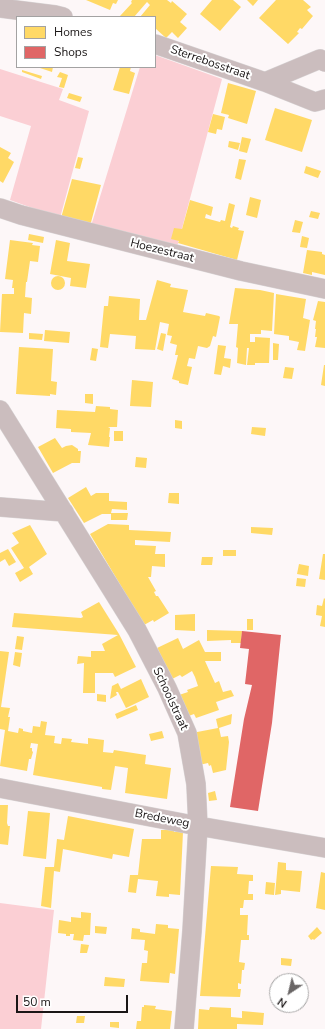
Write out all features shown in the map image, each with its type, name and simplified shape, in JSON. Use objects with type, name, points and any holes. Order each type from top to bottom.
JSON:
[{"type":"street","points":[[62,0],[63,16]]},
{"type":"street","points":[[0,8],[59,16]]},
{"type":"street","name":"Sterrebosstraat","points":[[156,44],[265,82],[315,102],[325,100]]},
{"type":"street","name":"Sterrebosstraat","points":[[265,82],[320,59],[325,62]]},
{"type":"street","name":"Hoezestraat","points":[[0,208],[28,217],[241,271],[325,289]]},
{"type":"street","name":"Schoolstraat","points":[[0,410],[136,630],[167,688],[187,733],[196,784],[198,826],[192,932],[184,1029]]},
{"type":"street","points":[[0,506],[64,512]]},
{"type":"street","name":"Bredeweg","points":[[0,788],[198,826],[325,848]]},
{"type":"shaded area","points":[[156,55],[222,79],[177,247],[91,226],[140,68],[156,68]]},
{"type":"shaded area","points":[[0,69],[63,89],[59,100],[89,111],[60,218],[10,200],[31,126],[0,116]]},
{"type":"shaded area","points":[[0,903],[54,910],[41,1029],[0,1029]]},
{"type":"building: Homes","points":[[86,0],[118,0],[116,4],[113,3],[110,10]]},
{"type":"building: Homes","points":[[132,0],[167,0],[171,3],[172,1],[187,14],[180,22],[187,28],[178,38],[172,32],[166,38],[156,29],[156,16],[141,16],[150,5],[147,2],[135,16],[120,16],[132,3]]},
{"type":"building: Homes","points":[[212,0],[233,0],[241,7],[220,31],[200,14]]},
{"type":"building: Homes","points":[[247,0],[258,0],[253,6]]},
{"type":"building: Homes","points":[[276,0],[303,0],[311,7],[307,10],[313,16],[302,29],[300,28],[297,32],[299,33],[288,44],[259,18]]},
{"type":"building: Homes","points":[[40,68],[53,68],[52,72]]},
{"type":"building: Homes","points":[[120,68],[131,68],[130,71],[135,73],[129,94],[113,90]]},
{"type":"building: Homes","points":[[22,70],[42,76],[41,79],[22,72]]},
{"type":"building: Homes","points":[[60,72],[68,75],[64,88],[59,87],[62,78],[57,77]]},
{"type":"building: Homes","points":[[228,83],[256,91],[247,124],[228,118],[229,115],[221,113]]},
{"type":"building: Homes","points":[[69,93],[82,97],[80,102],[67,98]]},
{"type":"building: Homes","points":[[275,108],[312,120],[302,152],[265,140]]},
{"type":"building: Homes","points":[[213,114],[225,117],[222,130],[217,129],[216,134],[208,132]]},
{"type":"building: Homes","points":[[242,137],[251,139],[247,153],[239,151]]},
{"type":"building: Homes","points":[[229,141],[240,143],[238,150],[228,147]]},
{"type":"building: Homes","points":[[0,147],[11,153],[8,158],[14,162],[3,183],[0,181]]},
{"type":"building: Homes","points":[[78,157],[83,158],[80,169],[75,168]]},
{"type":"building: Homes","points":[[239,159],[246,160],[241,180],[235,178]]},
{"type":"building: Homes","points":[[306,166],[321,171],[318,178],[304,173]]},
{"type":"building: Homes","points":[[72,179],[101,185],[90,226],[61,218]]},
{"type":"building: Homes","points":[[250,197],[261,200],[257,218],[246,215]]},
{"type":"building: Homes","points":[[190,200],[213,207],[211,216],[206,214],[205,218],[220,222],[221,220],[225,221],[229,203],[235,205],[230,227],[232,228],[233,226],[239,228],[238,230],[244,231],[237,260],[178,243],[179,241],[171,239],[174,228],[182,229]]},
{"type":"building: Homes","points":[[311,211],[320,213],[318,219],[309,217]]},
{"type":"building: Homes","points":[[295,220],[303,222],[300,233],[292,232]]},
{"type":"building: Homes","points":[[29,234],[44,237],[43,243],[28,240]]},
{"type":"building: Homes","points":[[302,236],[309,238],[307,248],[300,247]]},
{"type":"building: Homes","points":[[10,240],[33,243],[32,245],[40,246],[38,262],[30,261],[25,297],[32,298],[31,314],[24,313],[23,333],[0,332],[2,294],[14,294],[14,288],[12,288],[13,280],[5,279]]},
{"type":"building: Homes","points":[[56,240],[70,243],[67,261],[90,264],[86,288],[70,286],[71,278],[50,274]]},
{"type":"building: Homes","points":[[307,250],[322,252],[322,254],[325,255],[325,275],[312,272],[312,275],[303,273]]},
{"type":"building: Homes","points":[[58,276],[63,278],[65,283],[63,288],[58,290],[53,288],[51,283],[53,278]]},
{"type":"building: Homes","points":[[157,280],[171,284],[170,287],[188,290],[183,312],[205,316],[206,313],[220,317],[216,337],[213,336],[210,346],[207,348],[198,346],[195,359],[189,358],[187,366],[192,367],[188,385],[179,383],[179,381],[172,379],[178,355],[175,355],[177,345],[170,343],[172,336],[167,335],[169,324],[160,322],[155,350],[135,349],[136,336],[110,334],[108,348],[100,347],[104,306],[108,306],[109,296],[140,299],[139,320],[146,320]]},
{"type":"building: Homes","points":[[235,288],[274,293],[272,331],[261,330],[261,334],[250,334],[250,342],[255,342],[255,337],[270,338],[269,363],[255,363],[255,365],[247,365],[249,348],[247,348],[246,365],[237,363],[238,348],[236,347],[238,324],[229,324]]},
{"type":"building: Homes","points":[[276,294],[306,299],[303,318],[310,320],[305,351],[297,350],[299,342],[289,340],[289,336],[274,334]]},
{"type":"building: Homes","points":[[318,301],[325,302],[325,348],[315,347],[317,337],[315,337],[316,321],[313,320]]},
{"type":"building: Homes","points":[[45,330],[70,332],[69,343],[44,341]]},
{"type":"building: Homes","points":[[29,333],[43,334],[42,340],[29,339]]},
{"type":"building: Homes","points":[[161,333],[166,334],[163,351],[157,349]]},
{"type":"building: Homes","points":[[273,343],[279,344],[278,360],[273,360]]},
{"type":"building: Homes","points":[[218,345],[226,346],[224,358],[231,359],[230,368],[223,366],[221,375],[214,374]]},
{"type":"building: Homes","points":[[19,347],[53,349],[51,381],[57,382],[56,395],[16,394]]},
{"type":"building: Homes","points":[[92,348],[98,349],[96,361],[90,360]]},
{"type":"building: Homes","points":[[325,365],[325,386],[321,385]]},
{"type":"building: Homes","points":[[285,367],[294,368],[292,379],[283,378]]},
{"type":"building: Homes","points":[[132,380],[153,382],[151,407],[130,406]]},
{"type":"building: Homes","points":[[85,394],[93,394],[93,404],[85,403]]},
{"type":"building: Homes","points":[[96,406],[110,407],[110,409],[118,410],[117,427],[108,427],[110,428],[109,447],[88,445],[91,433],[71,432],[71,429],[56,428],[57,410],[95,412]]},
{"type":"building: Homes","points":[[175,420],[182,421],[182,429],[175,428]]},
{"type":"building: Homes","points":[[252,427],[266,428],[265,436],[251,434]]},
{"type":"building: Homes","points":[[114,431],[123,431],[123,441],[114,441]]},
{"type":"building: Homes","points":[[55,438],[62,448],[72,445],[78,449],[78,451],[81,451],[80,463],[72,463],[53,473],[38,447]]},
{"type":"building: Homes","points":[[136,457],[147,458],[146,468],[135,467]]},
{"type":"building: Homes","points":[[86,487],[91,496],[96,493],[109,493],[109,501],[127,502],[127,510],[112,509],[111,513],[128,513],[127,520],[111,520],[111,514],[102,514],[84,523],[68,498]]},
{"type":"building: Homes","points":[[169,493],[179,493],[179,504],[168,503]]},
{"type":"building: Homes","points":[[108,524],[129,525],[129,530],[171,532],[170,542],[135,540],[135,545],[156,546],[155,554],[165,554],[165,567],[152,566],[151,577],[148,577],[156,591],[154,592],[156,596],[158,596],[169,613],[154,622],[153,620],[144,625],[90,534]]},
{"type":"building: Homes","points":[[30,525],[47,554],[29,567],[33,574],[20,582],[15,573],[24,568],[11,548],[19,543],[12,533]]},
{"type":"building: Homes","points":[[251,527],[273,528],[272,535],[251,533]]},
{"type":"building: Homes","points":[[8,549],[16,562],[9,566],[5,559],[0,562],[0,553]]},
{"type":"building: Homes","points":[[223,550],[236,550],[236,556],[223,556]]},
{"type":"building: Homes","points":[[323,554],[325,554],[325,580],[319,579]]},
{"type":"building: Homes","points":[[202,557],[213,557],[212,565],[201,565]]},
{"type":"building: Homes","points":[[299,564],[309,566],[308,576],[297,574]]},
{"type":"building: Homes","points":[[297,578],[306,579],[305,587],[296,586]]},
{"type":"building: Homes","points":[[324,598],[325,627],[320,626],[322,616],[316,615],[317,605],[322,606]]},
{"type":"building: Homes","points":[[99,602],[119,634],[136,667],[115,677],[113,673],[95,673],[95,693],[83,693],[84,663],[77,664],[78,656],[91,657],[91,651],[105,651],[102,644],[118,635],[12,627],[14,613],[81,618],[83,617],[81,612]]},
{"type":"building: Homes","points":[[195,614],[195,631],[175,630],[175,615]]},
{"type":"building: Homes","points":[[247,619],[253,619],[253,630],[247,630]]},
{"type":"building: Homes","points":[[207,630],[242,631],[241,643],[231,643],[231,640],[207,641]]},
{"type":"building: Homes","points":[[17,636],[24,637],[22,650],[15,649]]},
{"type":"building: Homes","points":[[178,638],[183,649],[199,640],[205,652],[221,652],[221,661],[205,661],[215,683],[219,681],[223,692],[231,690],[234,696],[216,702],[219,710],[196,718],[194,714],[186,717],[179,695],[198,686],[195,677],[192,671],[182,677],[180,675],[172,679],[157,648]]},
{"type":"building: Homes","points":[[0,651],[9,652],[1,707],[10,708],[8,717],[10,717],[8,731],[18,733],[19,728],[23,729],[23,731],[32,733],[33,726],[40,727],[41,721],[47,722],[45,735],[55,736],[54,743],[61,744],[62,738],[72,739],[71,742],[88,744],[88,738],[104,740],[103,752],[113,753],[114,750],[146,755],[145,764],[171,768],[167,799],[125,793],[128,768],[115,766],[111,790],[102,789],[102,787],[33,775],[38,744],[31,743],[30,748],[32,748],[33,752],[31,759],[29,759],[27,771],[0,766],[5,730],[0,729]]},
{"type":"building: Homes","points":[[15,652],[22,653],[20,667],[13,665]]},
{"type":"building: Homes","points":[[141,679],[149,697],[126,708],[118,692],[116,692],[117,695],[110,699],[112,686],[118,683],[121,689]]},
{"type":"building: Homes","points":[[97,694],[106,695],[106,702],[97,701]]},
{"type":"building: Homes","points":[[136,705],[138,710],[117,719],[115,714]]},
{"type":"building: Homes","points":[[232,714],[231,724],[219,728],[221,737],[228,736],[229,742],[226,770],[213,773],[211,765],[209,766],[208,763],[199,765],[192,733],[218,728],[216,719]]},
{"type":"building: Homes","points":[[162,731],[164,738],[151,741],[149,734]]},
{"type":"building: Homes","points":[[215,791],[217,800],[209,801],[208,793]]},
{"type":"building: Homes","points":[[0,805],[8,805],[7,823],[8,826],[10,826],[8,845],[0,844]]},
{"type":"building: Homes","points":[[28,811],[50,813],[46,859],[23,856]]},
{"type":"building: Homes","points":[[68,816],[134,829],[129,857],[113,854],[112,859],[63,849],[60,872],[54,871],[51,908],[41,906],[45,867],[54,867],[57,839],[64,840]]},
{"type":"building: Homes","points":[[161,830],[183,832],[180,895],[169,894],[169,897],[156,896],[158,881],[138,879],[136,893],[128,892],[130,875],[138,875],[142,839],[161,839]]},
{"type":"building: Homes","points":[[278,862],[286,863],[286,870],[302,871],[300,892],[281,890],[281,894],[275,895]]},
{"type":"building: Homes","points":[[211,866],[238,867],[237,874],[253,875],[253,881],[249,881],[248,894],[253,894],[253,900],[244,900],[243,908],[240,908],[240,915],[248,915],[247,935],[249,935],[249,940],[241,940],[239,962],[245,963],[244,970],[242,970],[241,984],[238,983],[238,989],[241,989],[240,997],[200,996]]},
{"type":"building: Homes","points":[[321,872],[325,873],[325,910],[316,908]]},
{"type":"building: Homes","points":[[266,882],[275,883],[274,895],[265,894]]},
{"type":"building: Homes","points":[[81,912],[91,913],[90,935],[84,935],[83,941],[73,940],[74,934],[66,936],[66,934],[58,933],[59,920],[71,922],[71,917],[81,918]]},
{"type":"building: Homes","points":[[156,924],[168,925],[168,928],[179,929],[175,974],[170,973],[169,983],[140,981],[142,963],[147,963],[148,951],[144,950],[145,940],[131,939],[132,928],[140,929],[140,932],[155,934]]},
{"type":"building: Homes","points":[[95,926],[107,927],[106,934],[95,933]]},
{"type":"building: Homes","points":[[317,927],[322,933],[314,940],[311,940],[308,936]]},
{"type":"building: Homes","points":[[81,944],[89,945],[87,953],[80,953]]},
{"type":"building: Homes","points":[[281,958],[292,959],[291,966],[281,965]]},
{"type":"building: Homes","points":[[105,977],[125,979],[124,987],[104,986]]},
{"type":"building: Homes","points":[[144,1005],[156,1006],[155,1009],[172,1011],[170,1029],[136,1029],[137,1021],[141,1021],[142,1007],[144,1007]]},
{"type":"building: Homes","points":[[210,1007],[231,1008],[231,1017],[242,1018],[242,1011],[264,1013],[263,1025],[237,1024],[237,1029],[198,1029],[199,1009],[209,1010]]},
{"type":"building: Homes","points":[[77,1016],[85,1016],[84,1023],[76,1023]]},
{"type":"building: Homes","points":[[110,1022],[119,1022],[119,1028],[110,1027]]},
{"type":"building: Shops","points":[[242,631],[281,635],[272,723],[258,811],[230,807],[244,719],[252,685],[245,684],[249,649],[240,648]]}]
